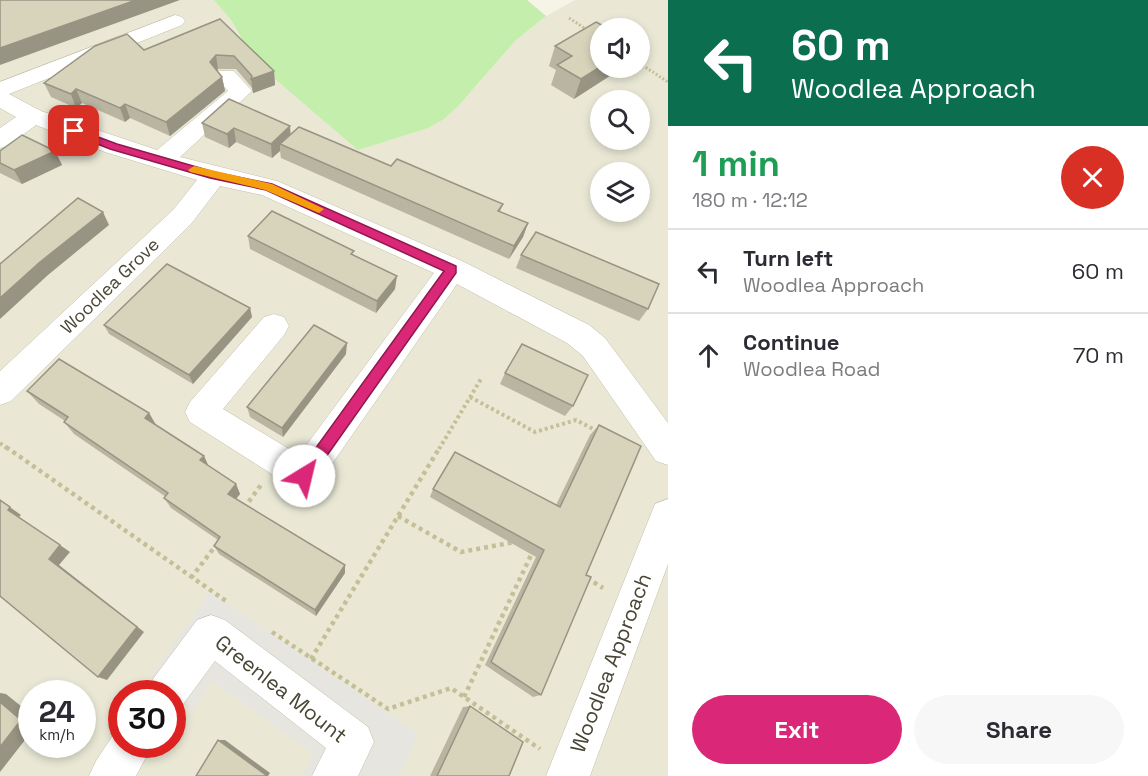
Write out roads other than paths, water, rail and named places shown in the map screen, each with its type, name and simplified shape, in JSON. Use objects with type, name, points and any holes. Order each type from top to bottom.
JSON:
[{"type":"street","points":[[0,90],[175,21]]},
{"type":"street","points":[[161,160],[242,91],[226,76]]},
{"type":"street","points":[[0,99],[33,116],[114,146],[214,176],[268,187],[452,269],[578,334],[594,347],[668,450]]},
{"type":"street","points":[[0,140],[33,116]]},
{"type":"street","name":"Woodlea Grove","points":[[0,391],[182,217],[214,176]]},
{"type":"street","points":[[274,326],[201,412],[292,468],[452,269]]},
{"type":"street","name":"Woodlea Approach","points":[[569,773],[668,516]]},
{"type":"street","name":"Greenlea Mount","points":[[176,680],[210,634],[352,742],[334,776]]},
{"type":"street","points":[[111,776],[123,758]]}]
